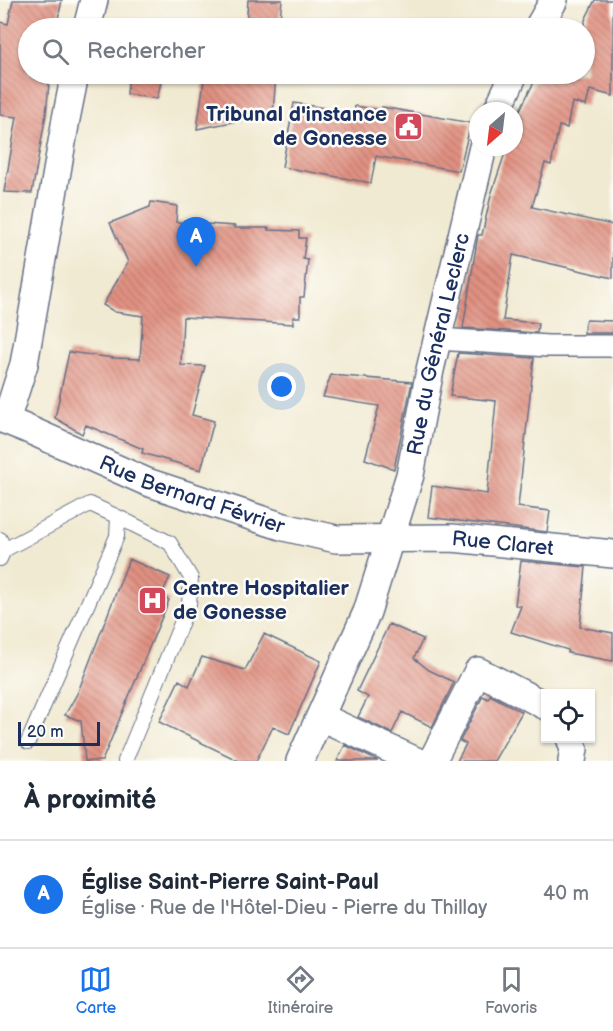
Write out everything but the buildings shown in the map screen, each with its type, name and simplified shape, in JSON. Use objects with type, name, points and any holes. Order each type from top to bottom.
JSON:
[{"type":"street","points":[[90,18],[94,0]]},
{"type":"street","points":[[544,18],[554,0]]},
{"type":"street","points":[[2,425],[24,364],[73,84]]},
{"type":"street","points":[[501,102],[509,84]]},
{"type":"street","name":"Rue du Général Leclerc","points":[[300,761],[367,612],[391,539],[410,475],[437,339],[481,156]]},
{"type":"street","points":[[437,339],[548,346],[613,346]]},
{"type":"street","name":"Rue Bernard Février","points":[[2,425],[147,482],[284,527],[336,539],[391,539]]},
{"type":"street","name":"Rue Claret","points":[[391,539],[452,538],[613,554]]},
{"type":"street","points":[[432,761],[478,671],[541,703]]},
{"type":"street","points":[[321,717],[416,761]]},
{"type":"street","points":[[572,743],[574,749],[572,761]]},
{"type":"lane","points":[[1,550],[90,504],[170,543],[191,578],[189,604],[125,761]]},
{"type":"lane","points":[[28,742],[117,536],[118,517]]},
{"type":"place","name":"Tribunal d'instance de Gonesse","points":[[408,126]]},
{"type":"place","name":"Église Saint-Pierre Saint-Paul","points":[[196,267]]},
{"type":"place","name":"Centre Hospitalier de Gonesse","points":[[152,600]]}]
